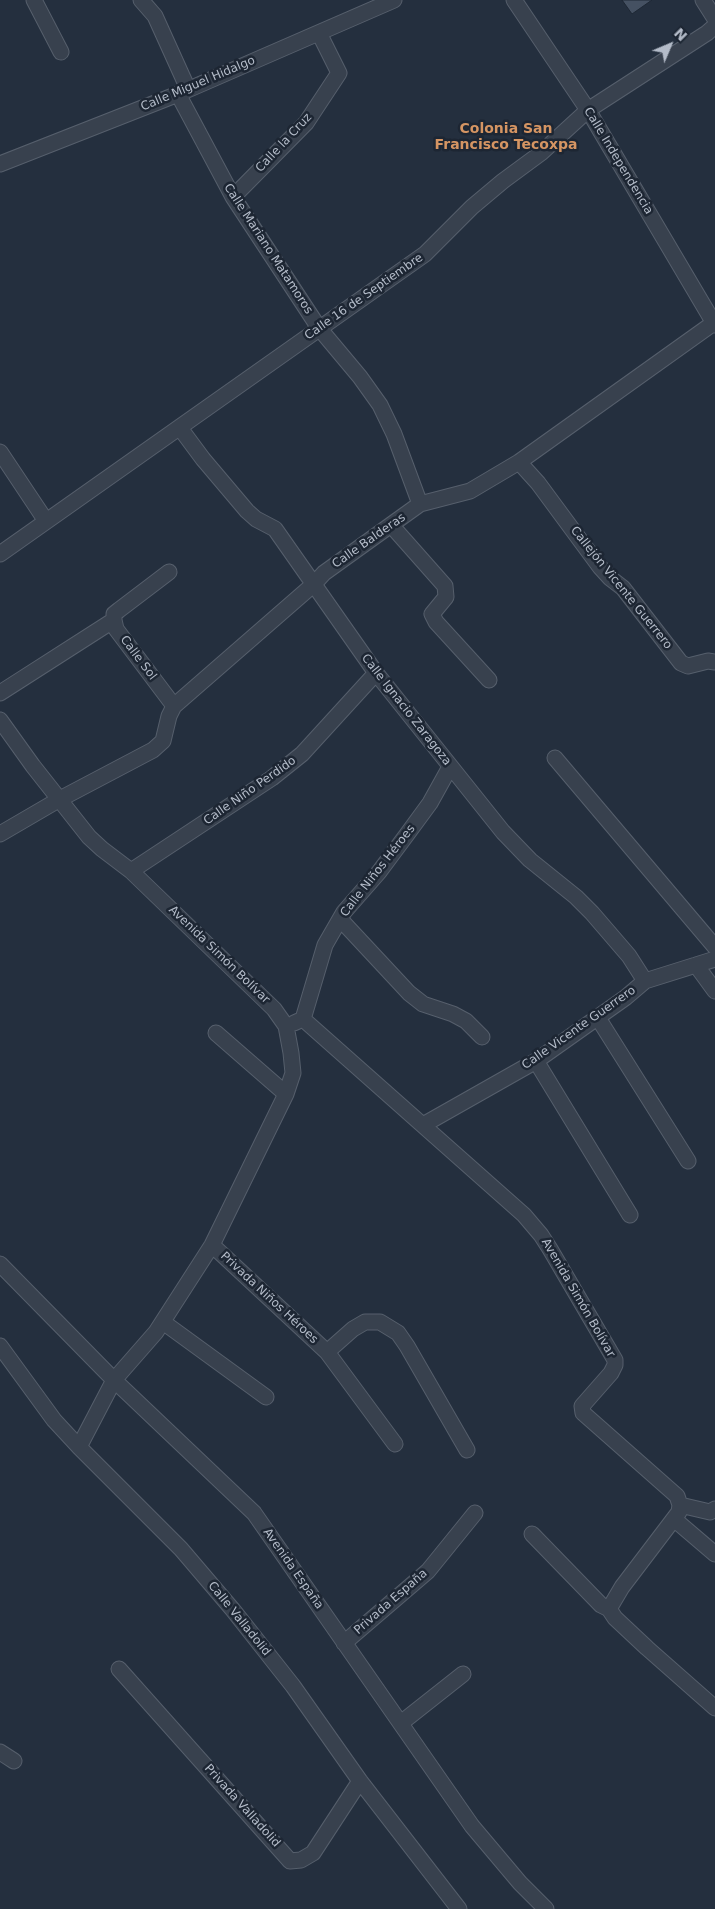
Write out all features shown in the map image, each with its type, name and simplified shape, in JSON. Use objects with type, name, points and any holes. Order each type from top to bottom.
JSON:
[{"type":"street","points":[[34,0],[61,52]]},
{"type":"street","name":"Calle Mariano Matamoros","points":[[141,0],[155,16],[183,91],[233,197],[319,328],[360,377],[380,405],[394,434],[420,504]]},
{"type":"street","name":"Calle Miguel Hidalgo","points":[[0,164],[183,91],[394,0]]},
{"type":"street","name":"Calle Independencia","points":[[514,0],[588,110],[714,324]]},
{"type":"street","points":[[703,0],[715,19]]},
{"type":"street","name":"Calle la Cruz","points":[[233,197],[306,123],[339,73],[319,33]]},
{"type":"street","name":"Calle 16 de Septiembre","points":[[0,554],[425,254],[472,207],[541,153],[588,110],[712,34]]},
{"type":"street","name":"Calle Balderas","points":[[0,834],[60,799],[153,750],[163,741],[169,716],[174,706],[314,584],[324,573],[420,504],[470,491],[519,462],[714,324]]},
{"type":"street","name":"Calle Ignacio Zaragoza","points":[[180,428],[203,459],[248,512],[256,519],[265,522],[275,529],[376,673],[503,832],[517,847],[592,912],[629,956],[645,981]]},
{"type":"street","points":[[0,452],[46,521]]},
{"type":"street","name":"Callejón Vicente Guerrero","points":[[519,462],[538,483],[600,567],[623,588],[681,663],[688,666],[708,661],[715,662]]},
{"type":"street","points":[[391,525],[445,586],[446,597],[432,614],[436,622],[490,680]]},
{"type":"street","name":"Calle Sol","points":[[169,572],[114,614],[114,620],[116,629],[174,706]]},
{"type":"street","points":[[0,693],[114,620]]},
{"type":"street","name":"Calle Niño Perdido","points":[[131,871],[272,778],[302,754],[376,673]]},
{"type":"street","name":"Avenida Simón Bolívar","points":[[0,720],[89,836],[102,849],[131,871],[261,994],[274,1009],[286,1026],[293,1073],[286,1094],[212,1245],[163,1322],[114,1380],[79,1447]]},
{"type":"street","points":[[554,758],[715,947]]},
{"type":"street","name":"Calle Niños Héroes","points":[[303,1019],[325,945],[344,912],[379,872],[430,803],[450,767]]},
{"type":"street","points":[[340,920],[409,994],[423,1004],[466,1020],[482,1037]]},
{"type":"street","name":"Calle Vicente Guerrero","points":[[423,1125],[536,1061],[598,1018],[645,981],[715,959]]},
{"type":"street","points":[[696,965],[715,991]]},
{"type":"street","points":[[598,1018],[688,1161]]},
{"type":"street","points":[[286,1026],[303,1019]]},
{"type":"street","name":"Avenida Simón Bolívar","points":[[303,1019],[524,1215],[541,1235],[615,1360],[611,1373],[582,1406],[583,1413],[677,1496],[677,1512],[715,1554]]},
{"type":"street","points":[[216,1033],[286,1094]]},
{"type":"street","points":[[536,1061],[630,1214]]},
{"type":"street","name":"Privada Niños Héroes","points":[[212,1245],[327,1352],[395,1444]]},
{"type":"street","name":"Avenida España","points":[[0,1264],[114,1380],[254,1514],[472,1826],[520,1883],[546,1909]]},
{"type":"street","points":[[163,1322],[266,1397]]},
{"type":"street","name":"Privada Niños Héroes","points":[[327,1352],[353,1329],[365,1322],[380,1322],[398,1333],[467,1450]]},
{"type":"street","name":"Calle Valladolid","points":[[0,1346],[54,1420],[181,1549],[233,1610],[293,1686],[360,1781],[459,1909]]},
{"type":"street","points":[[609,1609],[677,1512],[710,1512],[715,1509]]},
{"type":"street","name":"Privada España","points":[[344,1643],[428,1571],[475,1513]]},
{"type":"street","points":[[532,1534],[601,1605],[609,1609],[615,1618],[634,1636],[715,1708]]},
{"type":"street","name":"Privada Valladolid","points":[[119,1669],[290,1861],[302,1860],[313,1853],[360,1781]]},
{"type":"street","points":[[400,1723],[463,1674]]},
{"type":"street","points":[[0,1752],[14,1760]]},
{"type":"building","points":[[622,0],[652,0],[632,14]]},
{"type":"district","name":"Colonia San Francisco Tecoxpa","points":[[506,138]]}]
